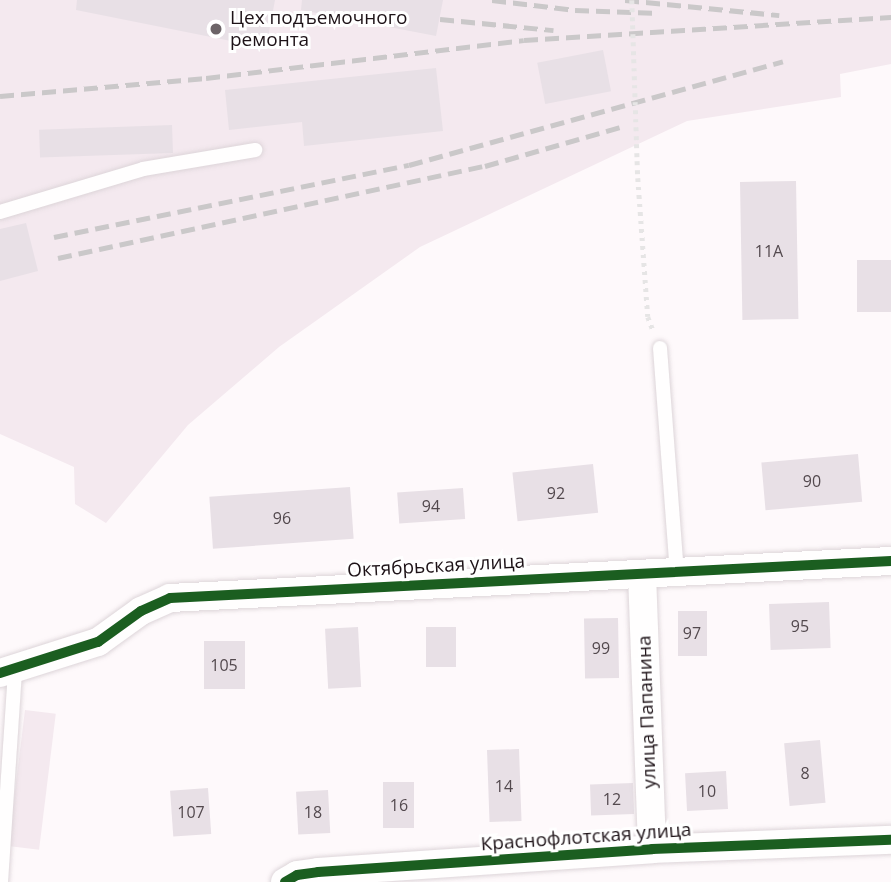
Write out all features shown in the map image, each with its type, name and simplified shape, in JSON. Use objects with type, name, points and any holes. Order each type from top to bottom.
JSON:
[{"type":"street","name":"Октябрьская улица","points":[[8,671],[98,642],[141,611],[170,598],[891,561]]},
{"type":"street","name":"улица Папанина","points":[[642,574],[652,849]]},
{"type":"street","name":"Краснофлотская улица","points":[[285,882],[297,875],[318,872],[652,849],[891,840]]},
{"type":"lane","points":[[0,212],[143,169],[256,150]]},
{"type":"lane","points":[[660,348],[677,572]]},
{"type":"lane","points":[[1,876],[8,671]]},
{"type":"path","points":[[632,0],[645,287],[648,317],[660,348]]},
{"type":"shaded area","points":[[0,0],[891,0],[891,64],[840,74],[841,97],[687,121],[420,247],[279,347],[188,425],[106,523],[75,504],[74,467],[0,434]]},
{"type":"shaded area","points":[[25,710],[56,714],[39,850],[8,846]]},
{"type":"building","points":[[77,0],[275,0],[266,48],[76,10]]},
{"type":"building","points":[[302,0],[443,0],[436,36],[301,10]]},
{"type":"building","points":[[603,50],[611,91],[545,104],[537,63]]},
{"type":"building","points":[[436,68],[443,131],[304,146],[302,122],[229,130],[225,90]]},
{"type":"building","points":[[172,125],[173,153],[40,158],[39,130]]},
{"type":"building","points":[[796,181],[798,319],[742,320],[740,182]]},
{"type":"building","points":[[26,223],[38,271],[0,281],[0,229]]},
{"type":"building","points":[[857,260],[891,260],[891,312],[857,312]]},
{"type":"building","points":[[858,454],[862,502],[766,510],[761,462]]},
{"type":"building","points":[[593,464],[598,513],[518,521],[512,472]]},
{"type":"building","points":[[350,487],[354,539],[213,549],[209,497]]},
{"type":"building","points":[[463,488],[465,519],[399,524],[397,493]]},
{"type":"building","points":[[829,602],[831,648],[771,650],[769,604]]},
{"type":"building","points":[[678,611],[707,611],[707,656],[678,656]]},
{"type":"building","points":[[618,618],[619,678],[585,679],[584,619]]},
{"type":"building","points":[[358,627],[361,687],[328,689],[325,629]]},
{"type":"building","points":[[426,627],[456,627],[456,667],[426,667]]},
{"type":"building","points":[[204,641],[245,641],[245,689],[204,689]]},
{"type":"building","points":[[820,740],[825,803],[790,806],[784,743]]},
{"type":"building","points":[[519,749],[522,821],[490,822],[487,750]]},
{"type":"building","points":[[726,771],[728,809],[687,811],[685,773]]},
{"type":"building","points":[[383,782],[414,782],[414,828],[383,828]]},
{"type":"building","points":[[633,783],[634,814],[591,815],[590,785]]},
{"type":"building","points":[[208,788],[211,834],[173,837],[170,791]]},
{"type":"building","points":[[328,790],[330,833],[298,835],[296,792]]},
{"type":"railway","points":[[492,0],[575,10],[659,13]]},
{"type":"railway","points":[[625,0],[779,15]]},
{"type":"railway","points":[[0,96],[206,78],[524,40],[891,17]]},
{"type":"railway","points":[[440,19],[553,30]]},
{"type":"railway","points":[[54,237],[409,165],[783,61]]},
{"type":"railway","points":[[58,258],[485,166],[624,126]]},
{"type":"cycle path","points":[[0,673],[98,642],[141,611],[170,598],[891,561]]},
{"type":"cycle path","points":[[285,882],[297,875],[318,872],[652,849],[891,840]]},
{"type":"place","name":"Цех подъемочного ремонта","points":[[216,29]]}]
